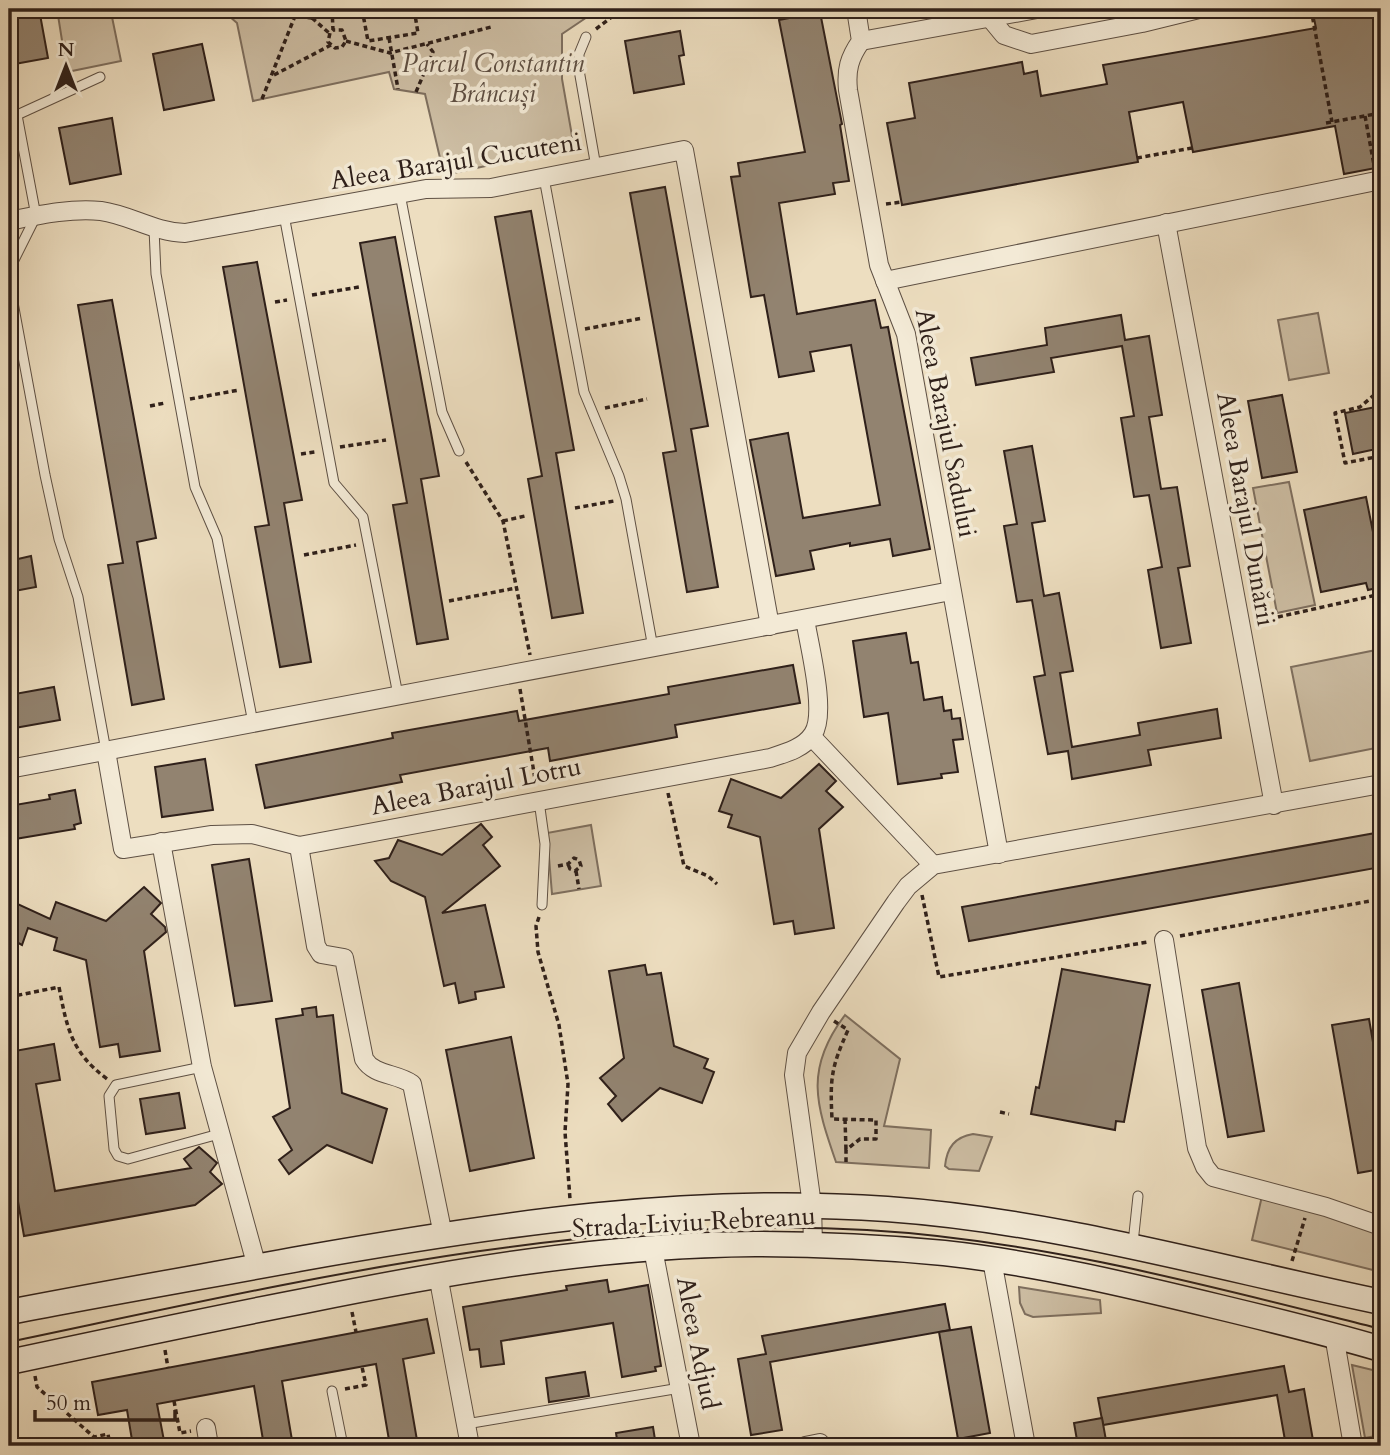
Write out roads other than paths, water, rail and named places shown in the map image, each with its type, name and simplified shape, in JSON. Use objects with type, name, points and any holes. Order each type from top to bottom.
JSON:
[{"type":"street","points":[[856,9],[862,41],[1037,9]]},
{"type":"street","points":[[990,18],[1004,35],[1031,44],[1142,23],[1181,10]]},
{"type":"street","name":"Aleea Barajul Sadului","points":[[862,41],[846,72],[848,90],[879,265],[906,334],[999,854]]},
{"type":"street","name":"Aleea Barajul Cucuteni","points":[[9,221],[66,211],[102,212],[154,229],[184,233],[439,188],[491,188],[684,150],[770,626]]},
{"type":"street","points":[[885,281],[1379,181]]},
{"type":"street","name":"Aleea Barajul Dunării","points":[[1166,223],[1274,805]]},
{"type":"street","points":[[9,769],[951,591]]},
{"type":"street","points":[[805,619],[819,707],[818,725],[812,737],[926,870]]},
{"type":"street","name":"Aleea Barajul Lotru","points":[[106,751],[123,849],[212,835],[252,834],[299,846],[770,758],[787,753],[812,737]]},
{"type":"street","points":[[813,1245],[812,1205],[794,1075],[797,1053],[821,1012],[896,902],[926,870],[999,854],[1381,784]]},
{"type":"street","points":[[161,842],[202,1067],[257,1267]]},
{"type":"street","points":[[299,846],[316,946],[321,954],[344,958],[364,1059],[368,1067],[412,1084],[443,1235]]},
{"type":"street","points":[[1164,940],[1197,1148],[1205,1167],[1213,1177],[1381,1226]]},
{"type":"street","name":"Strada Liviu Rebreanu","points":[[9,1312],[443,1235],[572,1216],[731,1205],[812,1205],[932,1212],[1057,1230],[1381,1302]]},
{"type":"street","name":"Strada Liviu Rebreanu","points":[[9,1362],[161,1329],[438,1275],[531,1261],[653,1249],[752,1244],[893,1249],[992,1259],[1164,1294],[1381,1349]]},
{"type":"street","name":"Aleea Adjud","points":[[653,1249],[691,1446]]},
{"type":"street","points":[[992,1259],[1026,1446]]},
{"type":"street","points":[[438,1275],[470,1446]]},
{"type":"street","points":[[1334,1335],[1353,1446]]},
{"type":"lane","points":[[586,37],[579,54],[579,70],[596,167]]},
{"type":"lane","points":[[9,270],[36,216],[13,115],[100,77]]},
{"type":"lane","points":[[544,178],[584,392],[626,499],[653,648]]},
{"type":"lane","points":[[400,194],[442,412],[460,451]]},
{"type":"lane","points":[[284,215],[334,483],[363,517],[398,695]]},
{"type":"lane","points":[[154,229],[156,274],[195,487],[217,538],[253,723]]},
{"type":"lane","points":[[9,281],[45,475],[59,539],[78,597],[106,751]]},
{"type":"lane","points":[[539,801],[545,844],[542,905]]},
{"type":"lane","points":[[202,1067],[116,1085],[109,1096],[114,1149],[118,1156],[128,1159],[219,1134]]},
{"type":"lane","points":[[1133,1245],[1138,1196]]},
{"type":"lane","points":[[466,1424],[680,1388]]},
{"type":"lane","points":[[332,1391],[343,1446]]},
{"type":"tram line","points":[[9,1342],[221,1297],[435,1258],[650,1232],[758,1228],[867,1230],[997,1244],[1190,1282],[1381,1329]]},
{"type":"park label","name":"Parcul Constantin Brâncuși","points":[[493,78]]}]
